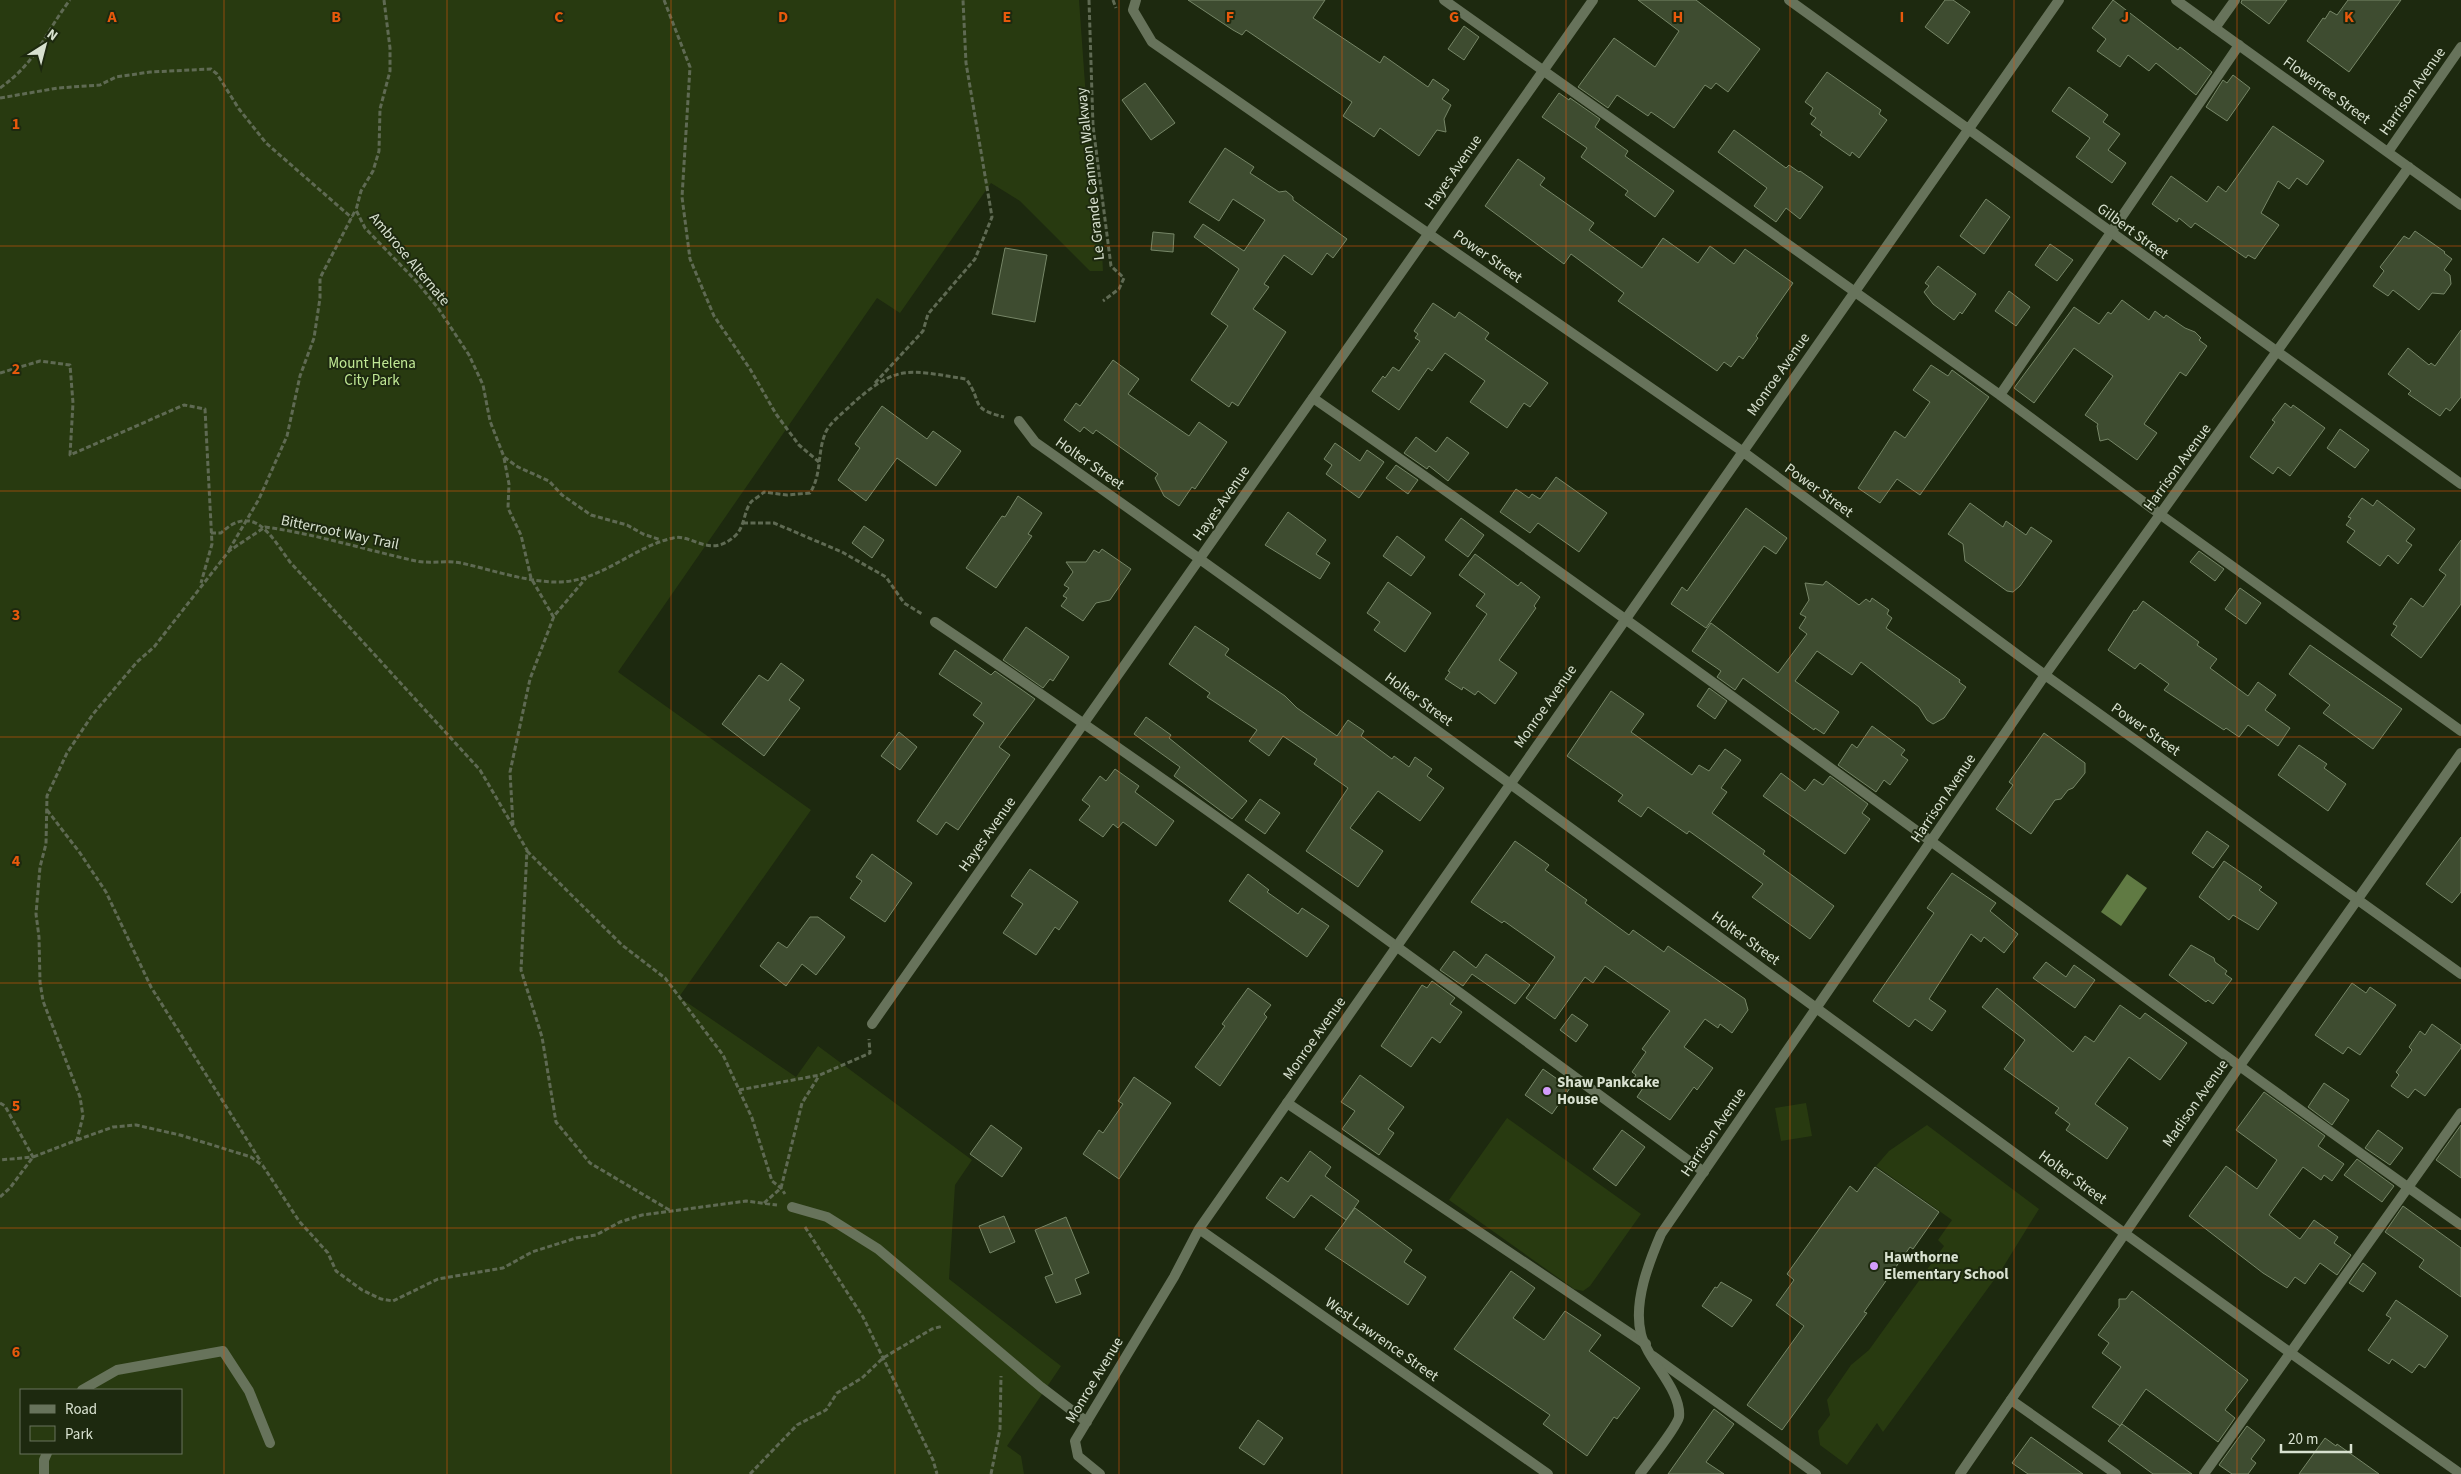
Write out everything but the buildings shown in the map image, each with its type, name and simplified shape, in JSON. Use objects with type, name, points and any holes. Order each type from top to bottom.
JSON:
[{"type":"street","name":"Power Street","points":[[1136,0],[1133,10],[1152,42],[1742,451],[2045,676],[2359,899],[2461,974]]},
{"type":"street","points":[[1444,0],[2000,395],[2161,515],[2461,731]]},
{"type":"street","name":"Hayes Avenue","points":[[872,1024],[1593,0]]},
{"type":"street","name":"Gilbert Street","points":[[1789,0],[2461,484]]},
{"type":"street","name":"Monroe Avenue","points":[[1100,1474],[1078,1456],[1075,1441],[1174,1277],[1199,1229],[2059,0]]},
{"type":"street","name":"Flowerree Street","points":[[2176,0],[2461,205]]},
{"type":"street","points":[[2215,28],[2235,0]]},
{"type":"street","points":[[2000,395],[2239,45]]},
{"type":"street","name":"Harrison Avenue","points":[[2388,152],[2461,48]]},
{"type":"street","name":"Harrison Avenue","points":[[1640,1474],[1678,1420],[1679,1406],[1641,1334],[1640,1316],[1643,1285],[1650,1260],[1661,1234],[2045,676],[2409,167]]},
{"type":"street","points":[[1313,398],[1932,841],[2239,1067],[2461,1225]]},
{"type":"street","name":"Holter Street","points":[[1019,421],[1035,442],[1200,559],[2124,1233],[2290,1353],[2457,1470]]},
{"type":"street","points":[[935,622],[1084,723],[1396,945],[1704,1172]]},
{"type":"street","name":"Madison Avenue","points":[[1960,1474],[2239,1067],[2461,753]]},
{"type":"street","points":[[1287,1103],[1646,1344]]},
{"type":"street","points":[[2204,1474],[2461,1114]]},
{"type":"street","points":[[792,1208],[827,1217],[878,1249],[1001,1353],[1087,1422]]},
{"type":"street","name":"West Lawrence Street","points":[[1199,1229],[1548,1474]]},
{"type":"street","points":[[84,1389],[117,1370],[223,1351],[249,1391],[270,1443]]},
{"type":"street","points":[[1653,1356],[1816,1474]]},
{"type":"street","points":[[2011,1400],[2116,1474]]},
{"type":"street","points":[[44,1474],[44,1460],[47,1454]]},
{"type":"path","points":[[0,88],[16,77],[32,60],[70,0]]},
{"type":"path","name":"Ambrose Alternate","points":[[229,551],[259,499],[293,416],[300,376],[314,338],[320,298],[320,278],[356,210],[361,190],[373,171],[380,151],[380,109],[390,71],[384,0]]},
{"type":"path","points":[[664,0],[690,67],[682,197],[690,259],[714,316],[750,369],[776,414],[799,445],[819,462]]},
{"type":"path","points":[[867,391],[889,370],[922,331],[928,314],[975,259],[992,218],[966,63],[963,0]]},
{"type":"path","name":"Le Grande Cannon Walkway","points":[[1089,0],[1094,126],[1111,266],[1124,278],[1119,289],[1103,301]]},
{"type":"path","points":[[0,98],[58,88],[100,85],[116,77],[150,72],[211,68],[217,74],[238,109],[266,143],[352,218]]},
{"type":"path","name":"Ambrose Alternate","points":[[356,210],[366,228],[428,295],[469,355],[482,385],[490,421],[504,457],[509,484],[508,508],[521,535],[532,578],[554,618]]},
{"type":"path","points":[[0,373],[40,361],[70,365],[73,403],[70,455],[184,405],[205,409],[212,544],[200,585]]},
{"type":"path","name":"Bitterroot Way Trail","points":[[77,1140],[83,1116],[80,1097],[43,1001],[40,982],[39,937],[36,914],[40,867],[46,844],[47,796],[79,732],[137,662],[154,646],[200,585],[229,551],[265,527],[293,531],[417,561],[458,563],[561,582],[587,578],[649,545],[676,537],[698,544],[716,546],[736,534],[751,502],[764,492],[787,495],[810,492],[818,481],[819,462],[825,432],[867,391],[888,376],[913,371],[966,379],[973,388],[976,401],[984,412],[1019,421]]},
{"type":"path","points":[[504,457],[518,467],[550,481],[562,495],[591,514],[627,525],[642,534],[662,541]]},
{"type":"path","points":[[211,533],[220,534],[230,524],[247,520],[265,527],[290,562],[480,770],[527,850],[622,945],[665,978],[723,1055],[752,1118],[772,1180],[781,1188],[862,1317],[933,1460],[937,1474]]},
{"type":"path","points":[[742,523],[774,523],[842,552],[886,577],[904,603],[935,622]]},
{"type":"path","points":[[513,827],[510,772],[515,739],[530,679],[554,618],[587,578]]},
{"type":"path","points":[[47,809],[106,892],[151,987],[299,1221],[328,1253],[336,1271],[362,1290],[381,1299],[393,1301],[438,1279],[503,1268],[532,1252],[556,1243],[596,1235],[620,1222],[642,1214],[746,1201],[792,1208]]},
{"type":"path","points":[[527,850],[521,970],[542,1037],[556,1122],[590,1164],[670,1211]]},
{"type":"path","points":[[739,1090],[820,1075],[870,1053],[872,1024]]},
{"type":"path","points":[[764,1203],[781,1188],[802,1103],[820,1075]]},
{"type":"path","points":[[0,1103],[5,1106],[33,1157]]},
{"type":"path","points":[[0,1160],[33,1157],[113,1127],[136,1125],[208,1143],[250,1157],[263,1166]]},
{"type":"path","points":[[0,1197],[10,1188],[33,1157]]},
{"type":"path","points":[[750,1474],[797,1425],[826,1410],[837,1394],[862,1378],[883,1358],[932,1329],[962,1320]]},
{"type":"path","points":[[991,1474],[1000,1429],[1001,1353]]},
{"type":"green space","name":"Mount Helena City Park","points":[[0,0],[1079,0],[1089,140],[1100,210],[1103,271],[1090,271],[1020,201],[991,183],[900,313],[877,298],[618,672],[811,810],[679,997],[796,1077],[818,1046],[972,1160],[955,1185],[949,1279],[1061,1366],[1007,1446],[1021,1456],[1024,1474],[0,1474]]},
{"type":"green space","points":[[1806,1103],[1812,1136],[1781,1141],[1775,1108]]},
{"type":"green space","points":[[1507,1118],[1641,1214],[1590,1286],[1583,1291],[1574,1289],[1449,1200]]},
{"type":"green space","points":[[1927,1125],[2039,1209],[2002,1269],[1883,1432],[1877,1423],[1847,1465],[1820,1445],[1818,1431],[1830,1415],[1827,1400],[1851,1365],[1869,1350],[1944,1246],[1938,1240],[1952,1220],[1876,1166],[1889,1151]]},
{"type":"shaded area","points":[[2127,874],[2147,888],[2121,926],[2101,912]]},
{"type":"place","name":"Shaw Pankcake House","points":[[1547,1091]]},
{"type":"place","name":"Hawthorne Elementary School","points":[[1874,1266]]}]
